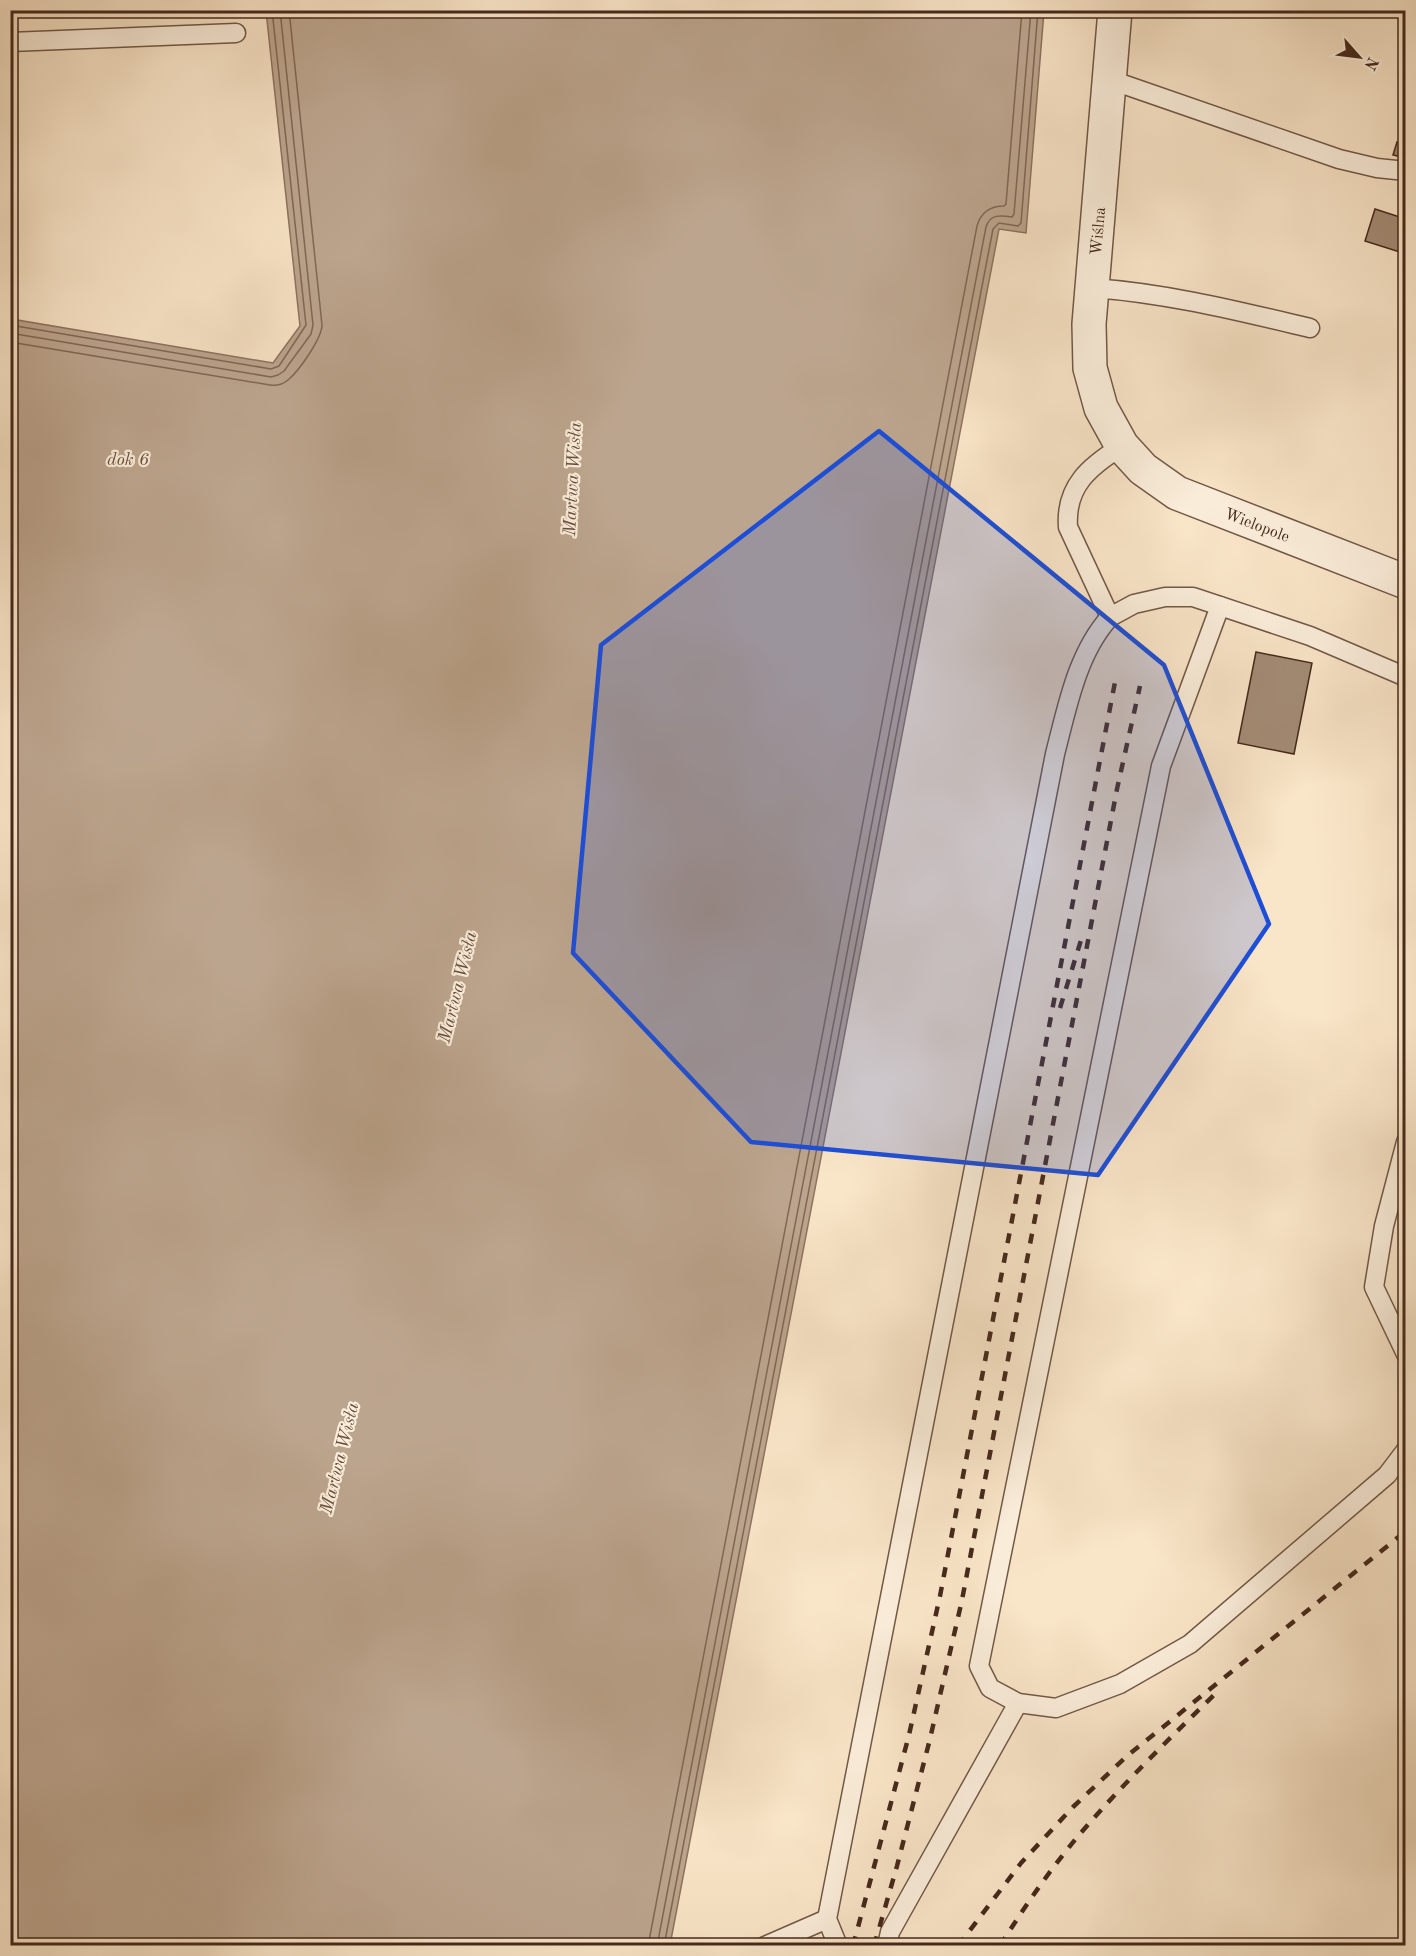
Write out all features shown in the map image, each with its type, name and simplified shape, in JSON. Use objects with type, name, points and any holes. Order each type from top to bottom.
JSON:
[{"type":"street","name":"Wiślna","points":[[1115,10],[1089,324],[1090,368],[1101,408],[1122,446]]},
{"type":"street","name":"Wielopole","points":[[1122,446],[1143,469],[1177,493],[1406,582]]},
{"type":"lane","points":[[10,42],[236,33]]},
{"type":"lane","points":[[1108,79],[1339,159],[1377,168],[1406,171]]},
{"type":"lane","points":[[1092,288],[1138,292],[1236,310],[1310,328]]},
{"type":"lane","points":[[1110,617],[1068,527],[1067,513],[1080,479],[1098,460],[1122,446]]},
{"type":"lane","points":[[838,1946],[827,1919],[1055,754],[1070,698],[1086,655],[1099,629],[1110,617],[1134,604],[1165,597],[1192,597],[1311,636],[1406,676]]},
{"type":"lane","points":[[1220,606],[1161,766],[979,1666],[990,1688],[1018,1703],[1056,1708],[1120,1684],[1190,1644],[1388,1475],[1406,1450]]},
{"type":"lane","points":[[1406,1142],[1384,1226],[1374,1287],[1406,1354]]},
{"type":"lane","points":[[887,1946],[891,1932],[1018,1703]]},
{"type":"lane","points":[[765,1946],[827,1919]]},
{"type":"highlighted area","points":[[879,431],[1164,665],[1269,924],[1098,1175],[751,1142],[573,953],[601,645]]},
{"type":"water","points":[[266,11],[1044,11],[1026,233],[999,229],[670,1945],[11,1945],[11,319],[273,363],[300,326]]},
{"type":"building","points":[[1397,142],[1406,145],[1406,158],[1393,155]]},
{"type":"building","points":[[1375,209],[1406,219],[1406,254],[1365,241]]},
{"type":"building","points":[[1256,652],[1312,663],[1294,754],[1238,743]]},
{"type":"railway","points":[[853,1946],[909,1735],[940,1596],[1115,682]]},
{"type":"railway","points":[[874,1946],[930,1739],[962,1600],[1117,789],[1140,686]]},
{"type":"railway","points":[[1060,1008],[1082,937]]},
{"type":"railway","points":[[958,1946],[1021,1863],[1073,1807],[1127,1756],[1406,1531]]},
{"type":"railway","points":[[1000,1946],[1044,1880],[1080,1834],[1138,1771],[1216,1693]]},
{"type":"water label","name":"dok 6","points":[[128,459]]},
{"type":"water label","name":"Martwa Wisła","points":[[572,479]]},
{"type":"water label","name":"Martwa Wisła","points":[[457,987]]},
{"type":"water label","name":"Martwa Wisła","points":[[339,1458]]}]
